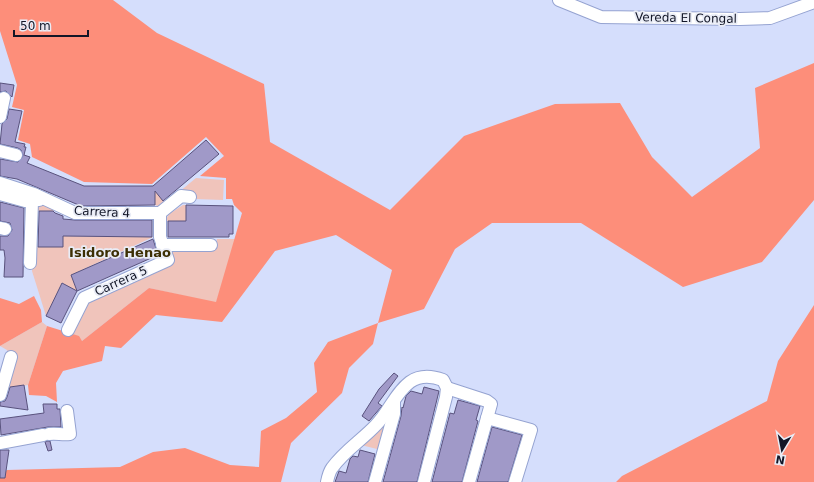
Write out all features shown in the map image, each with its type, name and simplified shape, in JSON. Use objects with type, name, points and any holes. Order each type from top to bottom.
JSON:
[{"type":"street","name":"Vereda El Congal","points":[[558,0],[601,17],[740,19],[770,18],[814,2]]},
{"type":"street","points":[[0,117],[4,98]]},
{"type":"street","points":[[0,151],[16,154]]},
{"type":"street","name":"Carrera 4","points":[[0,183],[19,188],[75,213],[160,213]]},
{"type":"street","name":"Carrera 4","points":[[0,194],[32,201],[46,200]]},
{"type":"street","points":[[190,197],[181,196],[160,213],[160,237],[162,245],[211,245]]},
{"type":"street","points":[[30,263],[32,201]]},
{"type":"street","name":"Carrera 5","points":[[68,330],[84,298],[168,260],[162,245]]},
{"type":"street","points":[[0,395],[11,357]]},
{"type":"street","points":[[327,482],[330,470],[341,457],[377,424],[401,390],[412,381],[422,377],[433,377],[443,380],[447,388],[424,482]]},
{"type":"street","points":[[447,388],[487,401],[491,404],[469,482]]},
{"type":"street","points":[[375,482],[394,414],[394,401]]},
{"type":"street","points":[[0,443],[59,432],[64,435],[70,434],[67,411]]},
{"type":"street","points":[[487,418],[531,430],[516,482]]},
{"type":"shaded area","points":[[0,0],[113,0],[157,33],[264,84],[270,142],[390,210],[464,136],[555,104],[620,103],[652,157],[692,197],[760,148],[755,88],[814,63],[814,200],[762,262],[683,287],[581,223],[492,223],[455,249],[424,309],[378,323],[392,270],[336,235],[275,251],[222,322],[156,315],[121,348],[105,346],[102,361],[63,371],[56,383],[57,402],[46,396],[29,395],[28,385],[47,326],[79,336],[82,341],[149,288],[216,302],[242,213],[234,205],[232,199],[226,199],[226,178],[200,176],[224,156],[206,137],[152,184],[84,182],[32,157],[30,144],[18,140],[24,110],[12,107],[17,85],[0,31]]},
{"type":"shaded area","points":[[196,178],[224,180],[223,200],[195,199],[195,193],[179,192]]},
{"type":"shaded area","points":[[155,191],[164,201],[158,206],[155,205]]},
{"type":"shaded area","points":[[38,203],[55,210],[55,211],[34,211]]},
{"type":"shaded area","points":[[183,205],[186,205],[186,221],[165,221],[169,214]]},
{"type":"shaded area","points":[[63,236],[153,237],[71,275],[77,291],[62,283],[46,316],[32,271],[36,247],[62,247]]},
{"type":"shaded area","points":[[217,239],[236,239],[216,303],[149,288],[82,341],[72,333],[86,303],[170,264],[170,249],[216,246]]},
{"type":"shaded area","points":[[34,296],[41,310],[42,322],[0,346],[0,298],[19,304]]},
{"type":"shaded area","points":[[814,305],[814,482],[616,482],[622,476],[767,401],[778,361]]},
{"type":"shaded area","points":[[42,322],[47,326],[28,385],[7,388],[9,354],[7,350],[0,346]]},
{"type":"shaded area","points":[[378,323],[373,344],[349,368],[342,393],[291,443],[281,482],[0,482],[0,477],[7,470],[120,467],[153,452],[185,448],[230,465],[259,467],[261,431],[286,418],[317,392],[314,363],[328,342]]},
{"type":"shaded area","points":[[391,414],[381,450],[361,445]]},
{"type":"building","points":[[0,83],[14,85],[12,97],[6,91],[0,92]]},
{"type":"building","points":[[9,109],[22,111],[15,142],[25,144],[24,147],[26,147],[24,155],[30,157],[27,163],[84,186],[153,186],[206,140],[219,154],[163,201],[155,191],[155,205],[81,206],[17,179],[0,176],[0,159],[18,162],[23,156],[21,150],[18,148],[0,144],[2,124],[7,119]]},
{"type":"building","points":[[0,202],[24,208],[23,277],[4,277],[5,258],[4,250],[0,250],[0,236],[8,236],[12,230],[10,223],[0,221]]},
{"type":"building","points":[[186,205],[233,206],[233,234],[229,234],[229,237],[168,237],[168,221],[186,221]]},
{"type":"building","points":[[39,211],[53,211],[63,216],[63,219],[75,220],[152,220],[152,237],[63,236],[63,247],[38,247]]},
{"type":"building","points":[[153,239],[158,255],[77,291],[71,275]]},
{"type":"building","points":[[62,283],[77,291],[61,323],[46,316]]},
{"type":"building","points":[[394,373],[398,376],[378,403],[382,406],[369,421],[362,416],[379,389]]},
{"type":"building","points":[[24,385],[28,410],[0,406],[0,402],[5,401],[10,387]]},
{"type":"building","points":[[424,387],[439,391],[417,482],[383,482],[406,396],[411,391],[422,394]]},
{"type":"building","points":[[458,400],[480,406],[476,420],[478,421],[462,482],[432,482],[450,413],[454,414]]},
{"type":"building","points":[[43,404],[57,404],[57,409],[60,409],[61,427],[48,427],[1,435],[0,419],[44,413]]},
{"type":"building","points":[[492,427],[522,435],[508,482],[477,482]]},
{"type":"building","points":[[50,441],[52,450],[48,451],[45,442]]},
{"type":"building","points":[[0,450],[9,450],[5,478],[0,478]]},
{"type":"building","points":[[360,450],[375,454],[368,482],[335,482],[339,471],[346,473],[350,459],[353,456],[358,457]]},
{"type":"district","name":"Isidoro Henao","points":[[120,252]]}]
